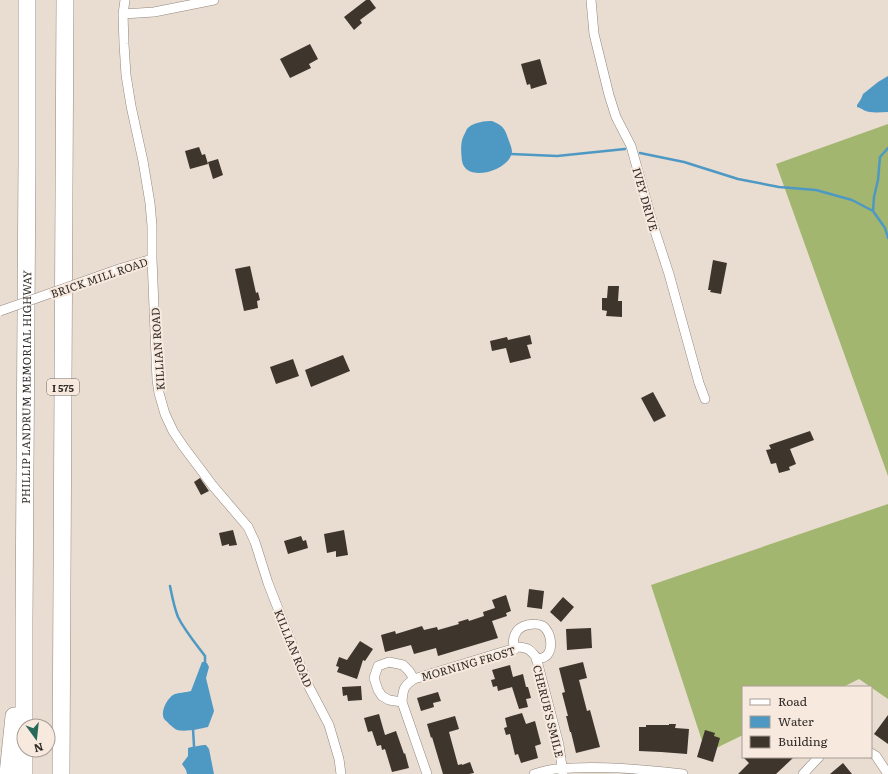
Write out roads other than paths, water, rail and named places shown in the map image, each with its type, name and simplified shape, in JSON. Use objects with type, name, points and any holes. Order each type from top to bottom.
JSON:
[{"type":"highway","name":"PHILLIP LANDRUM MEMORIAL HIGHWAY","points":[[24,774],[27,0]]},
{"type":"highway","name":"I 575","points":[[61,774],[65,0]]},
{"type":"highway","points":[[8,774],[24,622]]},
{"type":"street","name":"KILLIAN ROAD","points":[[124,0],[123,14],[126,74],[150,203],[157,380],[165,414],[173,431],[183,446],[213,486],[248,527],[255,542],[268,583],[307,683],[329,725],[341,774]]},
{"type":"street","points":[[123,14],[154,12],[214,0]]},
{"type":"street","name":"IVEY DRIVE","points":[[591,0],[594,34],[609,95],[616,117],[631,146],[654,228],[669,274],[697,376],[705,399]]},
{"type":"street","name":"BRICK MILL ROAD","points":[[0,311],[119,269],[152,259]]},
{"type":"street","points":[[515,648],[513,639],[515,633],[520,627],[534,624],[543,626],[550,638],[551,646],[549,654],[543,658],[536,659]]},
{"type":"street","name":"MORNING FROST","points":[[402,702],[402,694],[406,685],[414,679],[519,647],[530,650]]},
{"type":"street","name":"CHERUB'S SMILE","points":[[530,650],[536,659],[559,745],[562,771]]},
{"type":"street","points":[[414,679],[403,665],[390,662],[378,666],[374,678],[378,690],[382,696],[389,700],[402,702],[427,774]]},
{"type":"street","points":[[872,754],[876,756],[888,774]]},
{"type":"street","points":[[803,774],[818,758]]},
{"type":"street","points":[[534,774],[554,769],[562,771],[586,766],[683,774]]},
{"type":"water","points":[[888,76],[888,112],[868,112],[857,107],[863,94]]},
{"type":"water","points":[[492,121],[504,128],[512,152],[504,164],[496,169],[488,172],[471,172],[465,168],[462,161],[461,148],[463,138],[467,129],[471,125],[480,122]]},
{"type":"water","points":[[202,662],[207,663],[209,667],[206,678],[214,711],[213,714],[208,727],[181,731],[177,730],[163,717],[164,706],[173,695],[191,691]]},
{"type":"water","points":[[206,745],[209,749],[214,774],[187,774],[182,764],[188,756],[188,748]]},
{"type":"waterway","points":[[873,211],[880,157],[888,148]]},
{"type":"waterway","points":[[511,154],[557,156],[625,149]]},
{"type":"waterway","points":[[640,153],[684,162],[738,179],[779,187],[816,190],[852,200],[873,211],[885,228],[888,238]]},
{"type":"waterway","points":[[170,586],[178,617],[205,656],[205,662]]},
{"type":"waterway","points":[[193,729],[194,746]]}]
